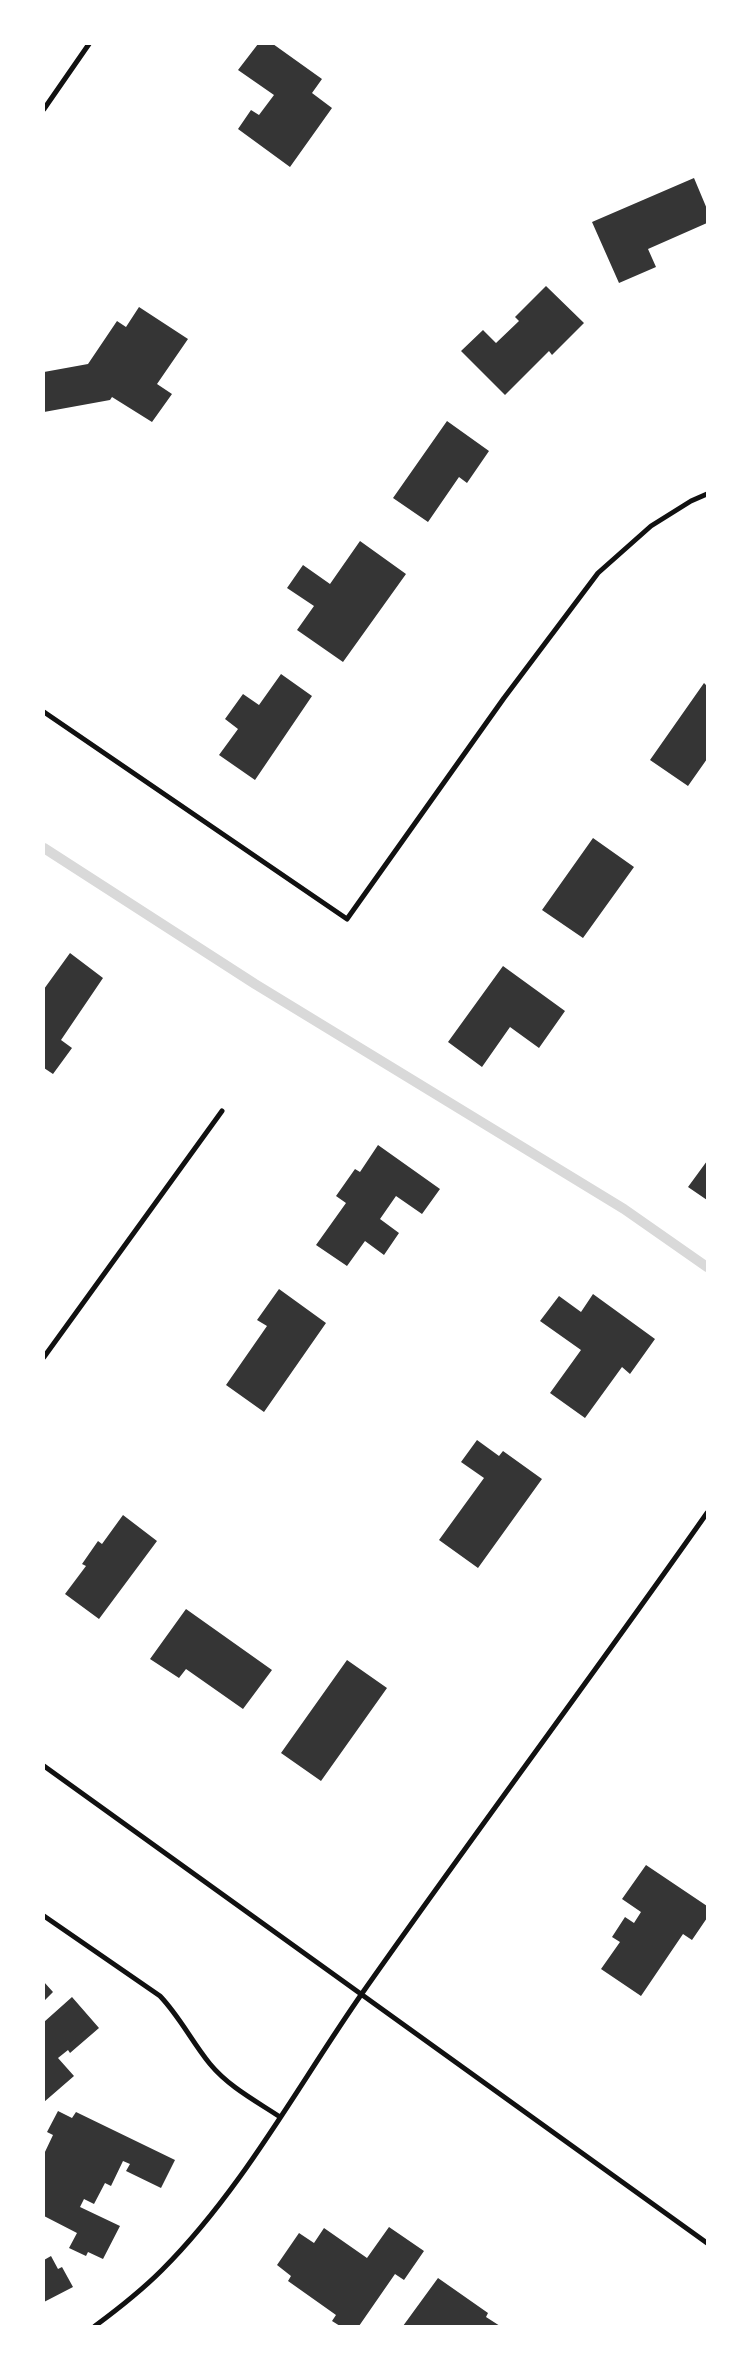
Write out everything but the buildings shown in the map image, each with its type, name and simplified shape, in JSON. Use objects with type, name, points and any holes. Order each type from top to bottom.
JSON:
[{"type":"street","points":[[44,109],[89,44]]},
{"type":"street","points":[[44,712],[347,919],[504,698],[589,584],[615,556],[651,526],[691,501],[707,494]]},
{"type":"street","points":[[44,1357],[222,1111]]},
{"type":"street","points":[[95,2326],[128,2301],[162,2270],[228,2192],[362,1994],[707,1513]]},
{"type":"street","points":[[44,1766],[707,2243]]},
{"type":"street","points":[[44,1916],[160,1996],[171,2008],[209,2064],[225,2081],[280,2117]]},
{"type":"waterway","points":[[44,848],[255,984],[624,1209],[707,1267]]}]
